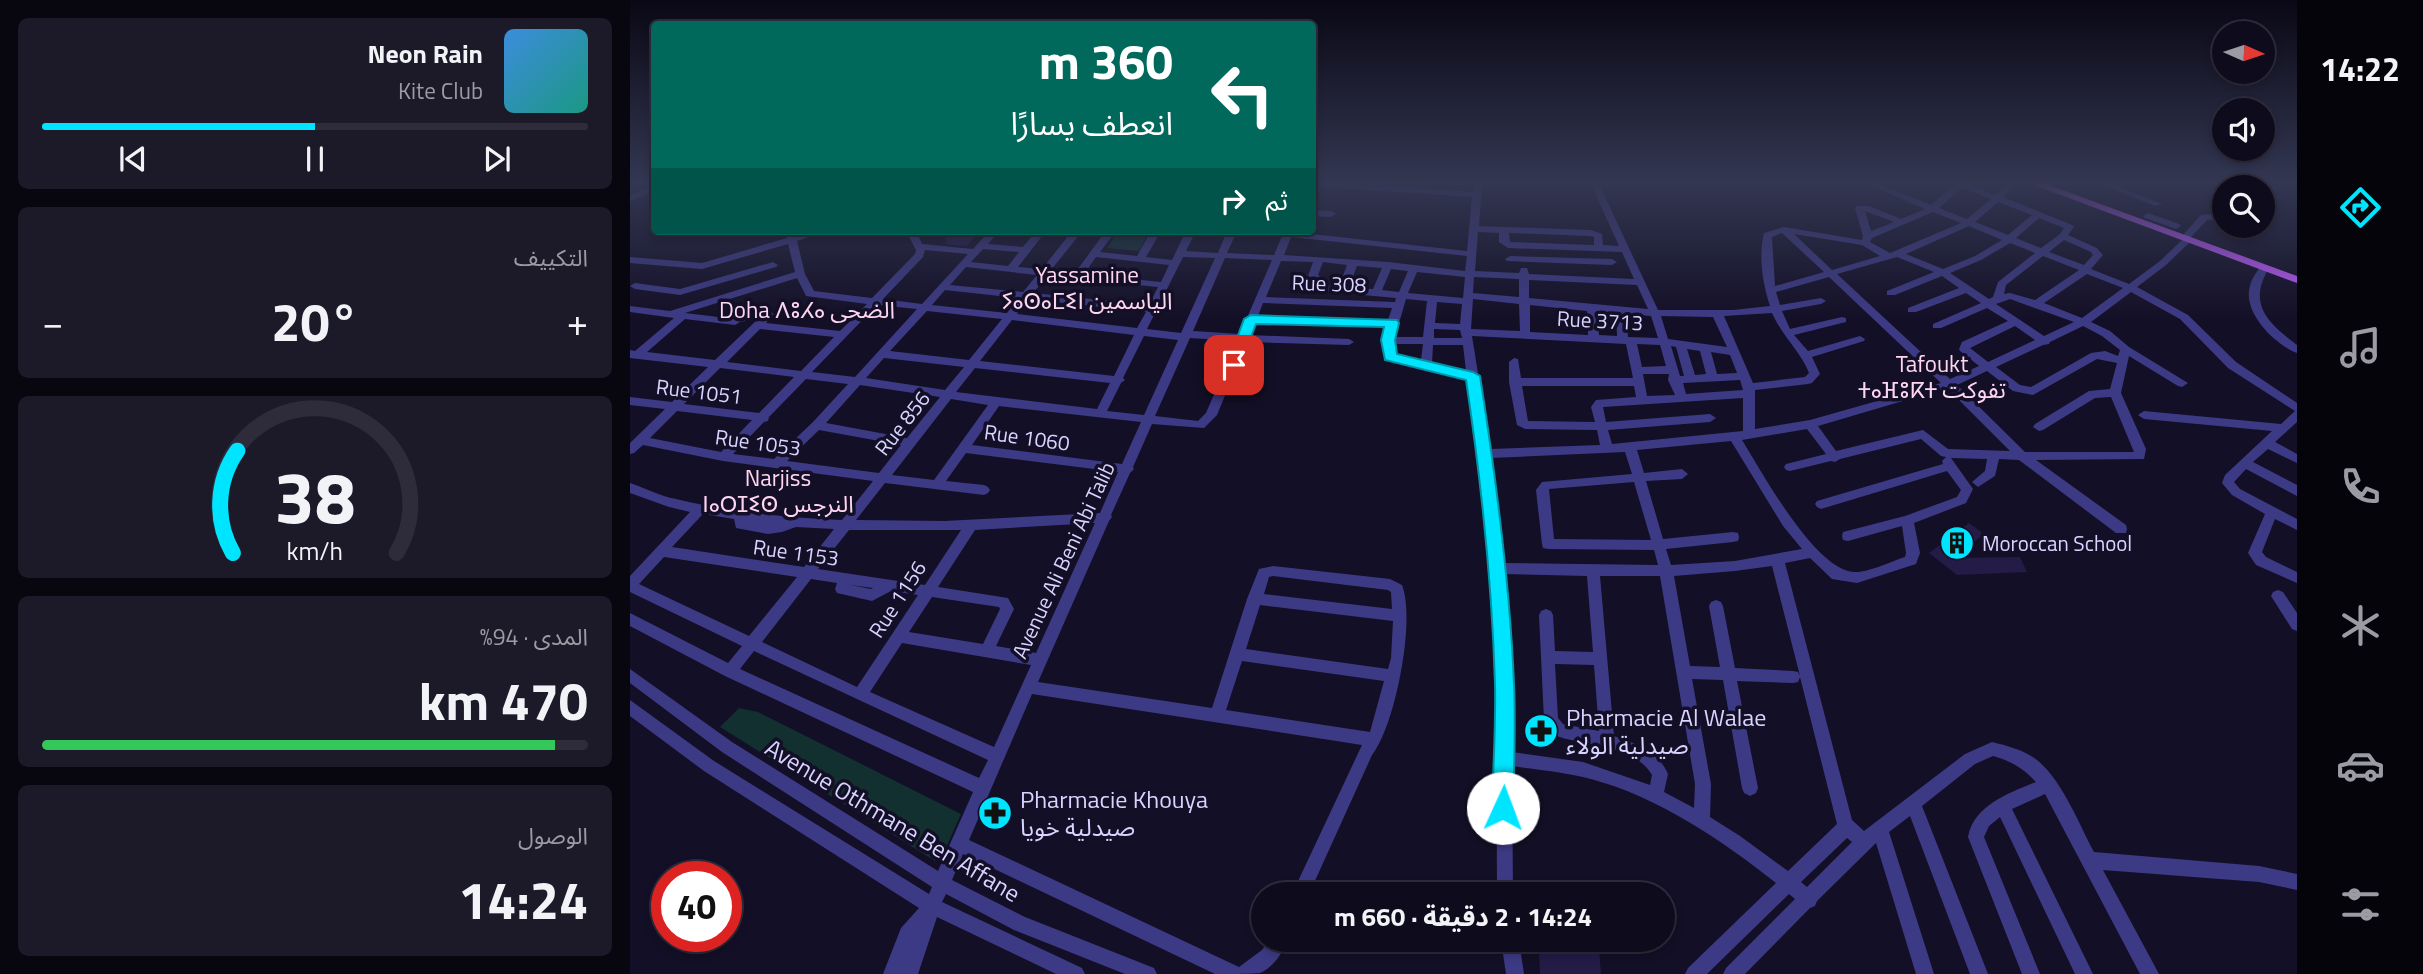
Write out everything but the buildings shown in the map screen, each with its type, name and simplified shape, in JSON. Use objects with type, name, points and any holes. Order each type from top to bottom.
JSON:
[{"type":"main road","points":[[2168,229],[2297,280]]},
{"type":"street","points":[[1474,229],[1465,333],[1485,454],[1505,687],[1505,882]]},
{"type":"street","points":[[1488,229],[1591,233],[1599,236],[1598,248]]},
{"type":"street","points":[[1615,229],[1655,313],[1682,399]]},
{"type":"street","points":[[1865,229],[1867,239]]},
{"type":"street","points":[[1867,239],[1887,229]]},
{"type":"street","points":[[1769,291],[1894,255],[1953,229]]},
{"type":"street","points":[[1983,229],[2129,287],[2184,317],[2232,365],[2297,408]]},
{"type":"street","points":[[1891,293],[1978,258],[2021,229]]},
{"type":"street","points":[[2066,229],[2066,234]]},
{"type":"street","points":[[1485,454],[1607,449],[1734,437],[1810,424],[1949,384],[1990,368],[2084,322],[2163,263],[2194,229]]},
{"type":"street","points":[[1504,230],[1506,244],[1624,249]]},
{"type":"street","points":[[1784,230],[2022,456],[2121,529]]},
{"type":"street","points":[[1607,449],[1597,407],[1600,403],[1682,399],[1813,377],[1815,371],[1788,333],[1776,312],[1769,291],[1766,266],[1768,235],[1784,230],[1867,239],[1894,255],[1942,272],[1966,289],[1993,301],[2015,322],[2045,342]]},
{"type":"street","points":[[1556,232],[1557,260]]},
{"type":"street","points":[[2035,305],[2084,271],[2098,255],[2066,234]]},
{"type":"street","points":[[1993,301],[2001,284],[2066,234]]},
{"type":"street","points":[[630,260],[705,258],[790,235]]},
{"type":"street","points":[[630,253],[702,266],[790,235]]},
{"type":"street","points":[[790,235],[800,275],[810,295],[1141,333],[1349,342]]},
{"type":"street","points":[[723,457],[920,256],[919,246],[913,235]]},
{"type":"street","points":[[777,464],[858,381],[990,235]]},
{"type":"street","points":[[1010,270],[1038,235]]},
{"type":"street","name":"Rue 856","points":[[730,671],[1075,235]]},
{"type":"street","points":[[1077,276],[1108,235]]},
{"type":"street","points":[[1139,260],[1154,235]]},
{"type":"street","points":[[1101,412],[1189,235]]},
{"type":"street","name":"Avenue Ali Beni Abi Talib","points":[[932,906],[982,788],[1128,469],[1230,235]]},
{"type":"street","points":[[633,354],[1195,426],[1204,423],[1211,415],[1288,235]]},
{"type":"street","points":[[1314,235],[1471,254]]},
{"type":"street","points":[[919,246],[1026,250]]},
{"type":"street","points":[[1094,254],[1139,260],[1221,256],[1320,259],[1469,274],[1639,282]]},
{"type":"street","points":[[630,271],[646,258]]},
{"type":"street","points":[[1313,276],[1320,259]]},
{"type":"street","points":[[1510,259],[1612,262]]},
{"type":"street","points":[[1524,260],[1525,335]]},
{"type":"street","points":[[1571,261],[1572,278]]},
{"type":"street","points":[[1343,290],[1353,262]]},
{"type":"street","points":[[964,264],[1164,285]]},
{"type":"street","points":[[635,286],[675,292],[695,289],[773,265]]},
{"type":"street","points":[[1377,291],[1388,265]]},
{"type":"street","points":[[695,289],[696,273],[702,266]]},
{"type":"street","points":[[1414,268],[1392,323],[1388,340],[1390,357],[1473,376]]},
{"type":"street","points":[[2264,268],[2254,280],[2252,294],[2256,308],[2266,324],[2297,350]]},
{"type":"street","points":[[633,354],[676,315],[800,275]]},
{"type":"street","points":[[1300,275],[1318,278],[1317,282],[1323,289]]},
{"type":"street","points":[[943,287],[1152,309]]},
{"type":"street","points":[[1323,289],[1377,291],[1432,299],[1524,300],[1655,313],[1776,312],[1821,301]]},
{"type":"street","points":[[1317,302],[1323,289]]},
{"type":"street","points":[[1912,310],[1966,289]]},
{"type":"street","points":[[1937,326],[2010,296],[2084,322],[2117,341],[2124,355],[2115,393],[2140,449],[2140,456],[1945,453]]},
{"type":"street","points":[[1426,365],[1432,299]]},
{"type":"street","name":"Rue 308","points":[[1260,300],[1400,308]]},
{"type":"street","points":[[1068,324],[1084,303]]},
{"type":"street","points":[[1592,307],[1594,339]]},
{"type":"street","points":[[630,309],[727,321],[769,314],[630,450]]},
{"type":"street","points":[[1621,310],[1643,402]]},
{"type":"street","points":[[1717,313],[1747,386],[1749,433]]},
{"type":"street","points":[[1251,319],[1392,323]]},
{"type":"street","points":[[1788,333],[1842,320]]},
{"type":"street","points":[[2015,322],[1964,346],[2017,388],[2033,391],[2095,355],[2124,355],[2182,383]]},
{"type":"street","points":[[759,326],[843,335]]},
{"type":"street","points":[[1429,326],[1465,333]]},
{"type":"street","points":[[1388,340],[1427,341],[1465,333]]},
{"type":"street","name":"Rue 3713","points":[[1465,333],[1664,342],[1734,352]]},
{"type":"street","points":[[1805,356],[1860,339]]},
{"type":"street","points":[[1680,344],[1691,379]]},
{"type":"street","points":[[1704,347],[1713,378]]},
{"type":"street","points":[[882,354],[1119,380]]},
{"type":"street","points":[[1514,362],[1514,382],[1521,422],[1525,425],[1601,426],[1710,418]]},
{"type":"street","points":[[1514,382],[1673,375],[1691,379],[1713,378],[1747,386]]},
{"type":"street","points":[[2039,427],[2093,394],[2115,393]]},
{"type":"street","name":"Rue 1051","points":[[630,401],[764,418]]},
{"type":"street","points":[[937,485],[996,402]]},
{"type":"street","points":[[2144,415],[2284,428]]},
{"type":"street","points":[[2297,415],[2229,478],[2228,483],[2236,492],[2297,525]]},
{"type":"street","points":[[1810,424],[1835,458]]},
{"type":"street","points":[[817,425],[911,443]]},
{"type":"street","points":[[1790,467],[1835,458],[1916,434],[1928,437],[1945,453],[1950,466],[1967,489],[1966,496],[1907,520],[1848,536]]},
{"type":"street","points":[[1734,437],[1767,494],[1812,552],[1837,575],[1857,578],[1905,564],[1913,553],[1907,520]]},
{"type":"street","name":"Rue 1053","points":[[641,440],[723,457],[984,490]]},
{"type":"street","points":[[2268,444],[2297,459]]},
{"type":"street","points":[[1630,447],[1667,570],[1703,784],[1702,820]]},
{"type":"street","name":"Rue 1060","points":[[964,448],[1128,469]]},
{"type":"street","points":[[1978,482],[1991,473],[1994,455]]},
{"type":"street","points":[[2246,464],[2297,491]]},
{"type":"street","points":[[1821,504],[1950,466]]},
{"type":"street","points":[[1682,474],[1556,483],[1543,487],[1548,544],[1659,545],[1733,537]]},
{"type":"street","points":[[630,488],[671,503],[741,515],[740,524],[771,529],[785,528],[796,521],[846,526],[970,527],[1106,517]]},
{"type":"street","points":[[700,509],[630,586],[860,695],[997,756]]},
{"type":"street","points":[[2272,512],[2255,553],[2262,561],[2297,578]]},
{"type":"street","name":"Rue 1156","points":[[860,695],[970,527]]},
{"type":"street","name":"Rue 1153","points":[[661,551],[844,580],[842,589],[872,595],[888,586],[926,592]]},
{"type":"street","points":[[1495,568],[1667,570],[1777,559],[1812,552]]},
{"type":"street","points":[[1693,974],[1790,883],[1842,831],[1844,825],[1777,559]]},
{"type":"street","points":[[1217,715],[1262,575],[1273,570],[1393,586],[1398,591],[1400,646],[1375,740],[1367,750],[1306,882]]},
{"type":"street","points":[[1593,571],[1606,738]]},
{"type":"street","points":[[926,592],[1006,604],[1007,609],[986,650]]},
{"type":"street","points":[[2278,596],[2293,611],[2297,625]]},
{"type":"street","points":[[1254,599],[1400,616]]},
{"type":"street","points":[[1716,606],[1751,788]]},
{"type":"street","points":[[1546,615],[1554,727],[1606,738],[1658,767],[1660,774],[1655,797]]},
{"type":"street","points":[[630,619],[730,671],[982,788]]},
{"type":"street","points":[[898,635],[1040,660]]},
{"type":"street","points":[[1237,654],[1394,676]]},
{"type":"street","points":[[1547,657],[1601,659]]},
{"type":"street","points":[[1684,671],[1793,677]]},
{"type":"street","name":"Avenue Othmane Ben Affane","points":[[630,675],[727,747],[943,884],[1011,920],[1148,974]]},
{"type":"street","points":[[1027,687],[1375,740]]},
{"type":"street","points":[[630,707],[709,766],[932,906],[1076,974]]},
{"type":"street","points":[[1732,974],[1809,900],[1864,842],[1914,806],[1970,759],[1992,750],[2014,755],[2032,766],[2049,785],[2150,974]]},
{"type":"street","points":[[1504,758],[1593,772],[1655,797],[1702,820],[1790,883],[1809,900]]},
{"type":"street","points":[[2031,974],[1976,837],[1976,829],[1982,820],[2003,807],[2049,785]]},
{"type":"street","points":[[1914,806],[1979,974]]},
{"type":"street","points":[[2003,807],[2084,974]]},
{"type":"street","points":[[1844,825],[1864,842]]},
{"type":"street","points":[[1880,830],[1925,974]]},
{"type":"street","points":[[959,844],[1235,974]]},
{"type":"street","points":[[2088,860],[2259,874],[2297,881]]},
{"type":"street","points":[[892,974],[907,934],[932,906]]},
{"type":"street","points":[[909,974],[932,906]]},
{"type":"street","points":[[1244,974],[1271,952]]},
{"type":"street","points":[[1512,952],[1515,974]]},
{"type":"green space","points":[[1116,235],[1147,235],[1139,251],[1107,248]]},
{"type":"green space","points":[[739,708],[758,712],[961,814],[942,857],[935,861],[720,727]]},
{"type":"place","name":"Moroccan School","points":[[1957,543]]},
{"type":"place","name":"Pharmacie Al Walae صيدلية الولاء","points":[[1541,731]]},
{"type":"place","name":"Pharmacie Khouya صيدلية خويا","points":[[995,813]]},
{"type":"district","name":"Yassamine ⵢⴰⵙⴰⵎⵉⵏ الياسمين","points":[[1087,287]]},
{"type":"district","name":"Doha ⴷⵓⵃⴰ الضحى","points":[[807,309]]},
{"type":"district","name":"Tafoukt ⵜⴰⴼⵓⴽⵜ تفوكت","points":[[1932,376]]},
{"type":"district","name":"Narjiss ⵏⴰⵔⵊⵉⵙ النرجس","points":[[778,490]]},
{"type":"route","points":[[1234,365],[1251,319],[1392,323],[1388,340],[1390,357],[1473,376],[1485,454],[1503,648],[1503,808]]}]
